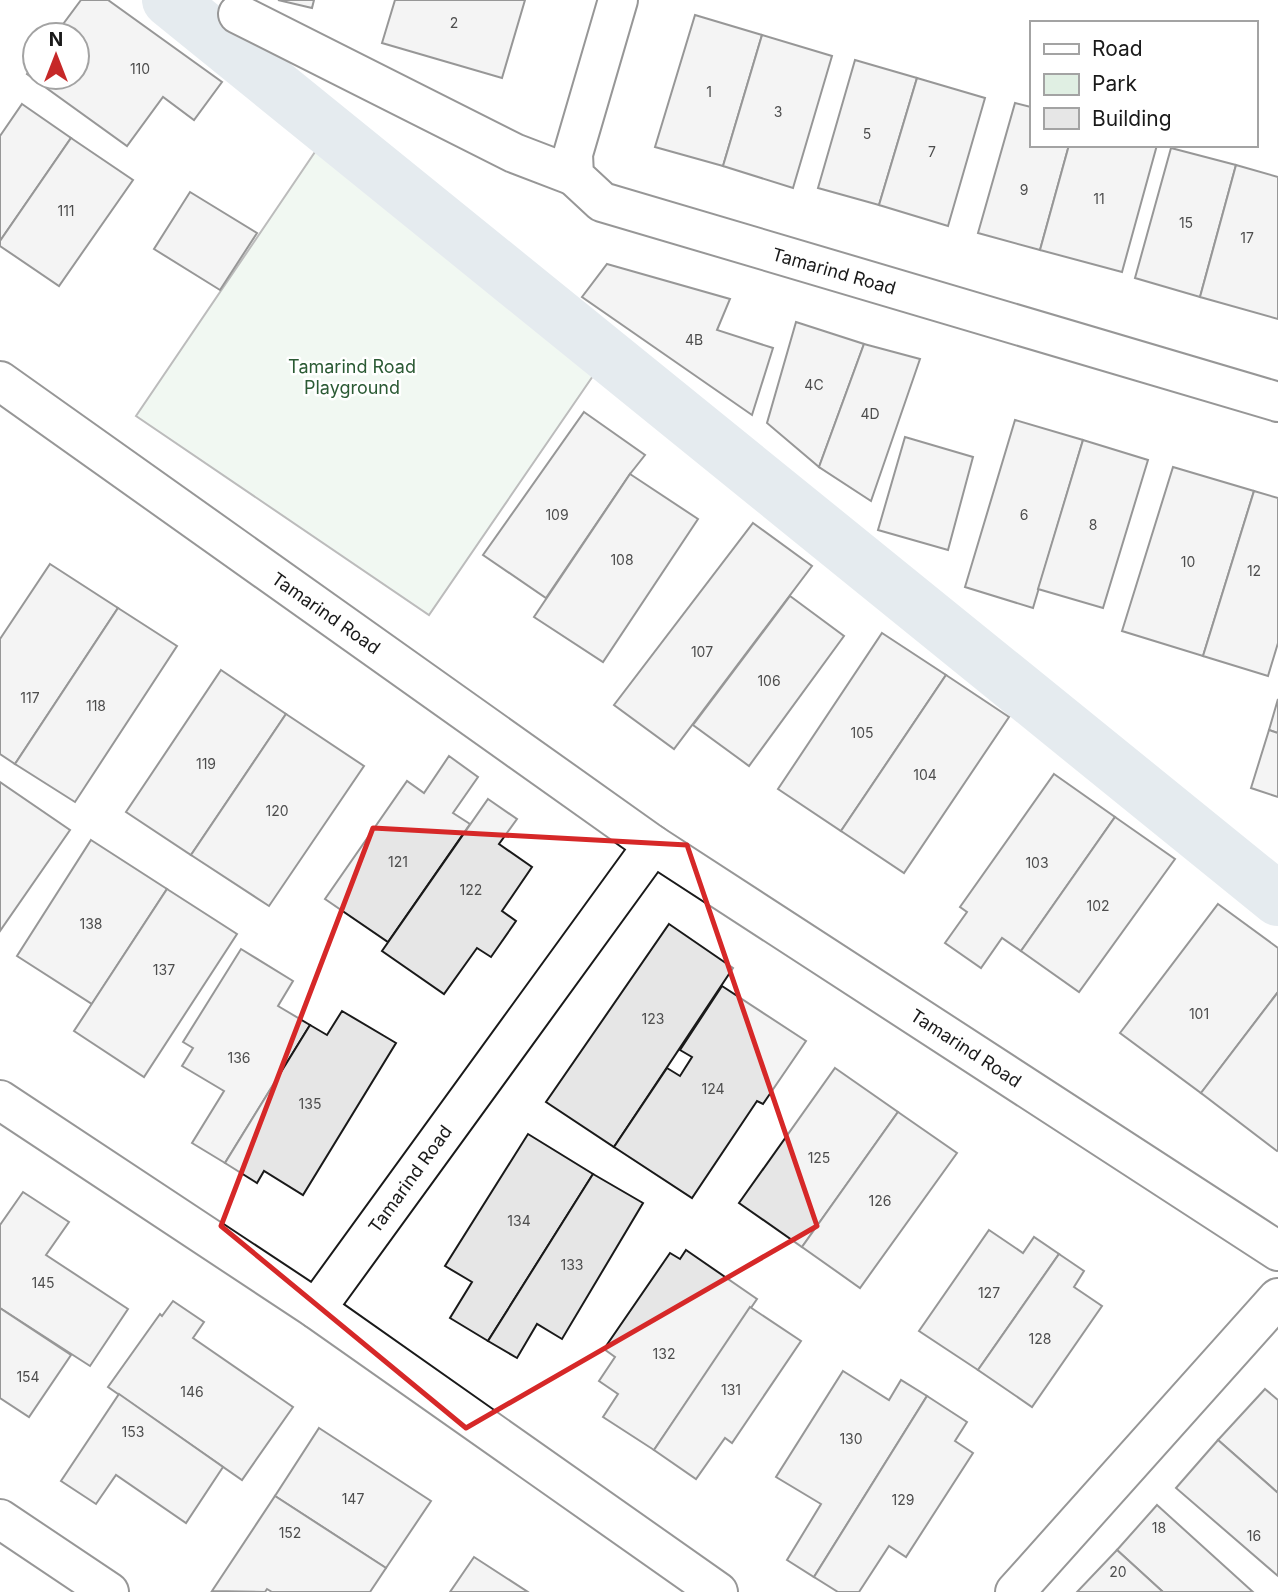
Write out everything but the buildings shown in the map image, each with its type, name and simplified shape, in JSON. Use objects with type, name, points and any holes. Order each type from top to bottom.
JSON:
[{"type":"street","points":[[238,13],[514,153],[574,176],[573,154],[618,0]]},
{"type":"street","name":"Tamarind Road","points":[[574,176],[602,202],[1278,402]]},
{"type":"street","name":"Tamarind Road","points":[[0,381],[653,845],[1278,1251]]},
{"type":"street","name":"Tamarind Road","points":[[316,1309],[653,845]]},
{"type":"street","points":[[0,1100],[316,1309],[718,1592]]},
{"type":"street","points":[[1015,1592],[1278,1298]]},
{"type":"street","points":[[0,1519],[109,1592]]},
{"type":"highlighted area","points":[[373,828],[687,845],[817,1226],[466,1428],[221,1226]]},
{"type":"green space","name":"Tamarind Road Playground","points":[[317,149],[595,373],[429,615],[136,416]]},
{"type":"waterway","points":[[169,0],[1278,899]]}]
